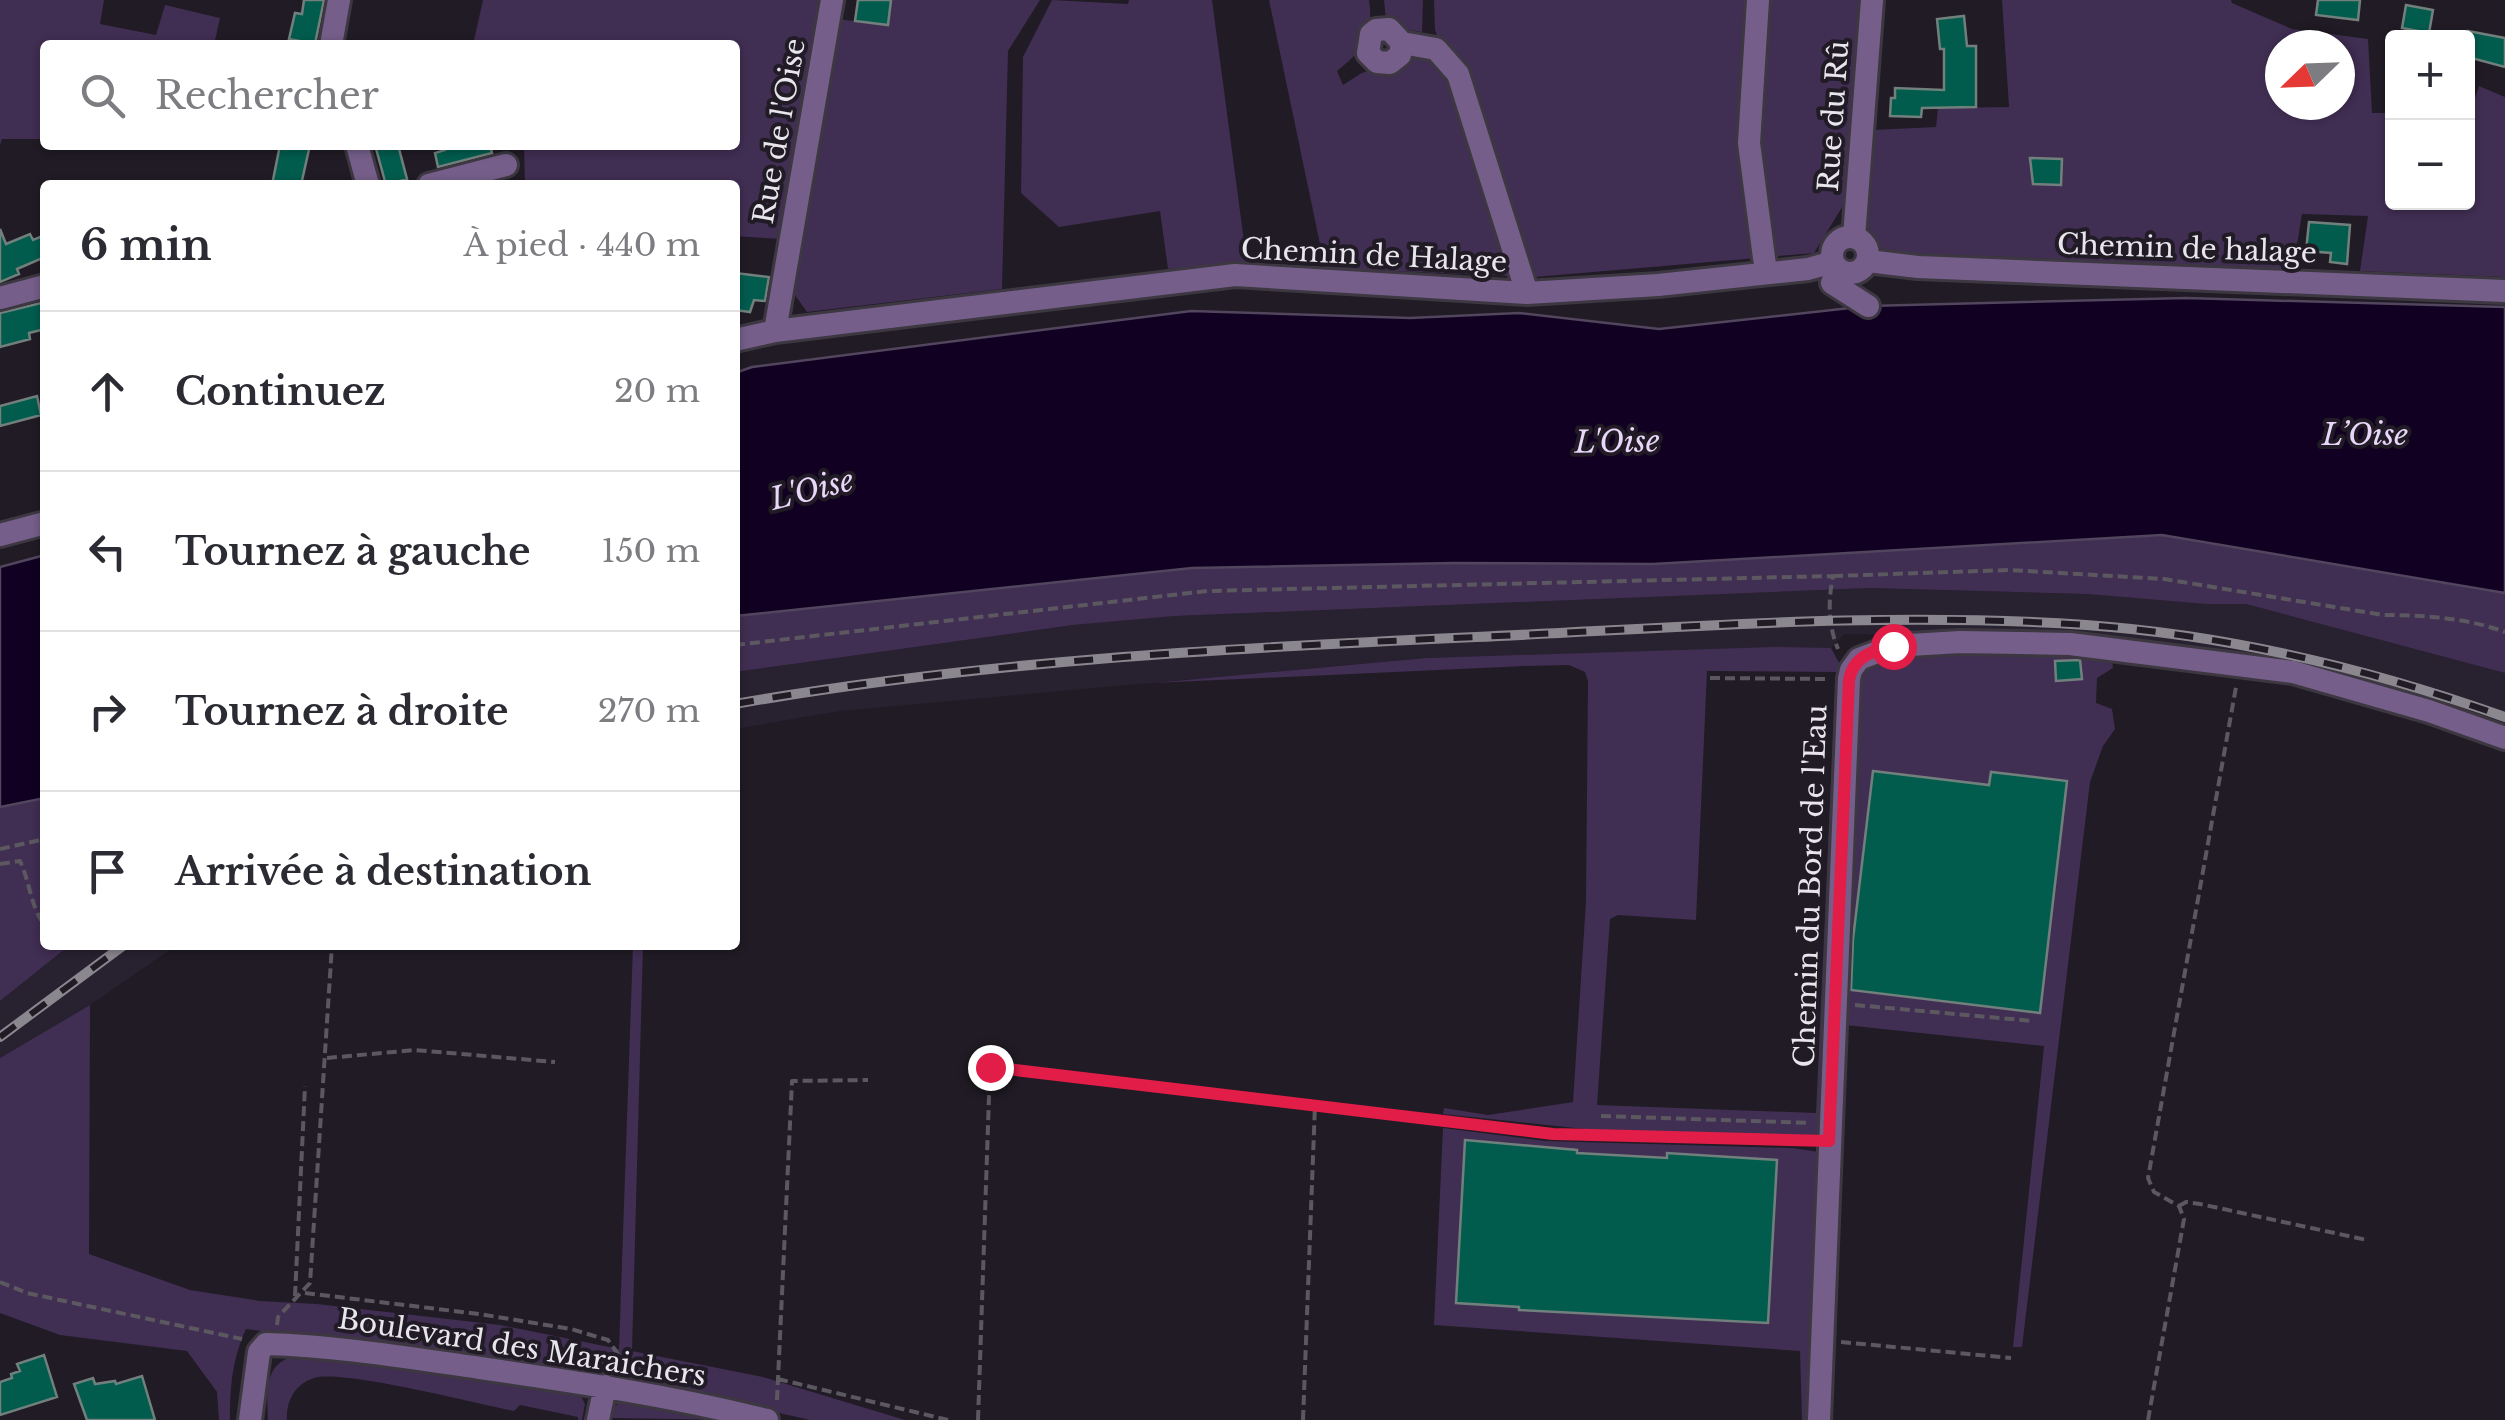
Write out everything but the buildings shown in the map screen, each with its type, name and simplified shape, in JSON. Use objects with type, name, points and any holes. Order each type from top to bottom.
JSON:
[{"type":"street","points":[[332,40],[339,0]]},
{"type":"street","name":"Rue de l'Oise","points":[[775,331],[832,0]]},
{"type":"street","points":[[1758,0],[1749,143],[1766,274]]},
{"type":"street","name":"Rue du Rû","points":[[1854,237],[1872,0]]},
{"type":"street","points":[[1402,43],[1436,49],[1458,74],[1526,294]]},
{"type":"street","points":[[358,150],[367,180]]},
{"type":"street","points":[[449,180],[506,165]]},
{"type":"street","points":[[1835,266],[1854,274],[1868,261],[1864,244],[1854,237],[1843,238],[1834,246],[1832,283],[1868,306]]},
{"type":"street","name":"Chemin de halage","points":[[1868,261],[1918,268],[2505,291]]},
{"type":"street","name":"Chemin de Halage","points":[[740,339],[775,331],[1235,275],[1526,294],[1835,266]]},
{"type":"street","points":[[0,298],[40,287]]},
{"type":"street","points":[[0,536],[40,524]]},
{"type":"street","name":"Chemin du Bord de l'Eau","points":[[1819,1420],[1850,674],[1860,659],[1882,648],[1960,642],[2070,644],[2240,664],[2294,672],[2429,711],[2505,738]]},
{"type":"street","points":[[250,1420],[258,1352],[271,1339]]},
{"type":"street","name":"Boulevard des Maraichers","points":[[271,1339],[772,1413]]},
{"type":"street","points":[[598,1420],[605,1386]]},
{"type":"path","points":[[740,644],[1208,591],[2009,570],[2164,580],[2383,616],[2415,615],[2485,624],[2505,632]]},
{"type":"path","points":[[1710,678],[1850,674],[1831,632],[1832,576]]},
{"type":"path","points":[[2179,1206],[2154,1192],[2148,1178],[2240,664]]},
{"type":"path","points":[[0,849],[40,840]]},
{"type":"path","points":[[0,864],[20,861],[40,918]]},
{"type":"path","points":[[0,1282],[26,1292],[271,1339],[278,1317],[310,1284],[332,950]]},
{"type":"path","points":[[1835,1004],[2034,1020]]},
{"type":"path","points":[[327,1058],[415,1050],[555,1062]]},
{"type":"path","points":[[978,1420],[990,1067],[1553,1134],[1829,1132]]},
{"type":"path","points":[[772,1413],[792,1082],[868,1080]]},
{"type":"path","points":[[295,1298],[305,1086]]},
{"type":"path","points":[[1303,1420],[1315,1105]]},
{"type":"path","points":[[1601,1116],[1829,1132]]},
{"type":"path","points":[[2179,1206],[2186,1202],[2200,1204],[2367,1240]]},
{"type":"path","points":[[2148,1420],[2183,1230],[2179,1206]]},
{"type":"path","points":[[304,1293],[480,1314],[608,1340],[629,1371],[632,1391]]},
{"type":"path","points":[[1822,1340],[2011,1358]]},
{"type":"path","points":[[777,1379],[948,1420]]},
{"type":"shaded area","points":[[0,0],[104,0],[100,24],[156,35],[165,5],[220,18],[215,40],[40,40],[40,139],[2,139],[0,145]]},
{"type":"shaded area","points":[[483,0],[820,0],[780,239],[740,236],[740,180],[525,180],[524,150],[740,150],[740,40],[474,40]]},
{"type":"shaded area","points":[[891,0],[1040,0],[1008,51],[1002,289],[807,312],[792,291],[837,19],[887,25]]},
{"type":"shaded area","points":[[1052,0],[1128,4],[1129,0],[1212,0],[1247,264],[1168,269],[1160,211],[1059,227],[1021,193],[1023,57]]},
{"type":"shaded area","points":[[1269,0],[1369,0],[1370,22],[1365,40],[1337,71],[1343,85],[1410,52],[1447,69],[1510,276],[1325,268]]},
{"type":"shaded area","points":[[1384,0],[1423,0],[1422,32],[1386,20]]},
{"type":"shaded area","points":[[1434,0],[1862,0],[1849,196],[1814,253],[1535,277],[1526,263],[1435,30]]},
{"type":"shaded area","points":[[2002,0],[2231,0],[2300,30],[2265,30],[2265,120],[2355,120],[2355,37],[2368,39],[2372,113],[2385,113],[2385,210],[2475,210],[2475,98],[2479,86],[2505,97],[2505,277],[2360,271],[2368,216],[2302,214],[2293,269],[1884,252],[1867,226],[1873,130],[1936,127],[1938,108],[2009,107]]},
{"type":"shaded area","points":[[2162,535],[2505,593],[2505,673],[2246,604],[2087,594],[1870,588],[1175,616],[1073,625],[740,671],[740,615],[1192,568],[1653,564]]},
{"type":"shaded area","points":[[1869,588],[2087,594],[2246,604],[2505,673],[2505,747],[2465,730],[2296,683],[1919,634],[1844,634],[1831,648],[1426,658],[840,711],[740,728],[740,671],[1073,625],[1175,616]]},
{"type":"shaded area","points":[[1831,648],[1843,670],[1821,1134],[1594,1130],[1443,1114],[1444,1108],[1488,1115],[1573,1102],[1586,901],[1585,672],[1569,665],[1525,666],[1153,683],[1426,658]],"holes":[[[1707,671],[1836,672],[1816,1113],[1597,1105],[1610,919],[1618,915],[1696,920]]]},
{"type":"shaded area","points":[[1899,649],[2111,654],[2113,668],[2097,678],[2096,703],[2112,709],[2115,729],[2103,746],[2090,782],[2022,1347],[2013,1347],[2044,1046],[1845,1025],[1830,1420],[1826,1420],[1858,677],[1869,661]],"holes":[[[1873,771],[1989,785],[1991,772],[2067,781],[2040,1013],[1848,990]]]},
{"type":"shaded area","points":[[40,799],[40,950],[64,950],[0,1001],[0,807]]},
{"type":"shaded area","points":[[64,950],[170,950],[90,1005],[0,1058],[0,1001]]},
{"type":"shaded area","points":[[633,950],[643,950],[632,1351],[763,1377],[905,1420],[810,1420],[654,1384],[246,1329],[233,1374],[230,1420],[219,1420],[217,1392],[187,1351],[60,1335],[0,1313],[0,1058],[90,1005],[89,1254],[190,1290],[260,1301],[500,1325],[619,1349]]},
{"type":"shaded area","points":[[1443,1128],[1545,1141],[1819,1152],[1811,1420],[1802,1420],[1800,1351],[1434,1325]],"holes":[[[1465,1140],[1514,1143],[1504,1305],[1456,1302]],[[1528,1147],[1577,1150],[1567,1313],[1519,1310]],[[1625,1155],[1650,1157],[1641,1315],[1615,1314]],[[1729,1157],[1777,1160],[1768,1323],[1720,1320]]]},
{"type":"shaded area","points":[[295,1356],[565,1389],[580,1394],[585,1404],[582,1420],[520,1405],[514,1411],[380,1383],[329,1377],[314,1378],[297,1389],[288,1406],[287,1420],[268,1420],[272,1372]]},
{"type":"shaded area","points":[[625,1401],[733,1420],[612,1418],[614,1406]]},
{"type":"water","name":"L’Oise","points":[[2186,298],[2505,307],[2505,593],[2162,535],[1653,564],[1192,568],[740,615],[740,371],[752,367],[1191,311],[1410,318],[1519,313],[1659,329],[1868,306]]},
{"type":"water","points":[[40,556],[40,799],[0,807],[0,567]]},
{"type":"railway","points":[[740,703],[919,677],[1104,658],[1705,626],[1934,620],[2086,625],[2246,646],[2351,669],[2505,717]]},
{"type":"railway","points":[[0,1037],[117,950]]},
{"type":"route","points":[[990,1067],[1553,1134],[1829,1141],[1849,680],[1860,659],[1893,646]]},
{"type":"water label","name":"L'Oise","points":[[1617,442]]},
{"type":"water label","name":"L'Oise","points":[[812,490]]}]
